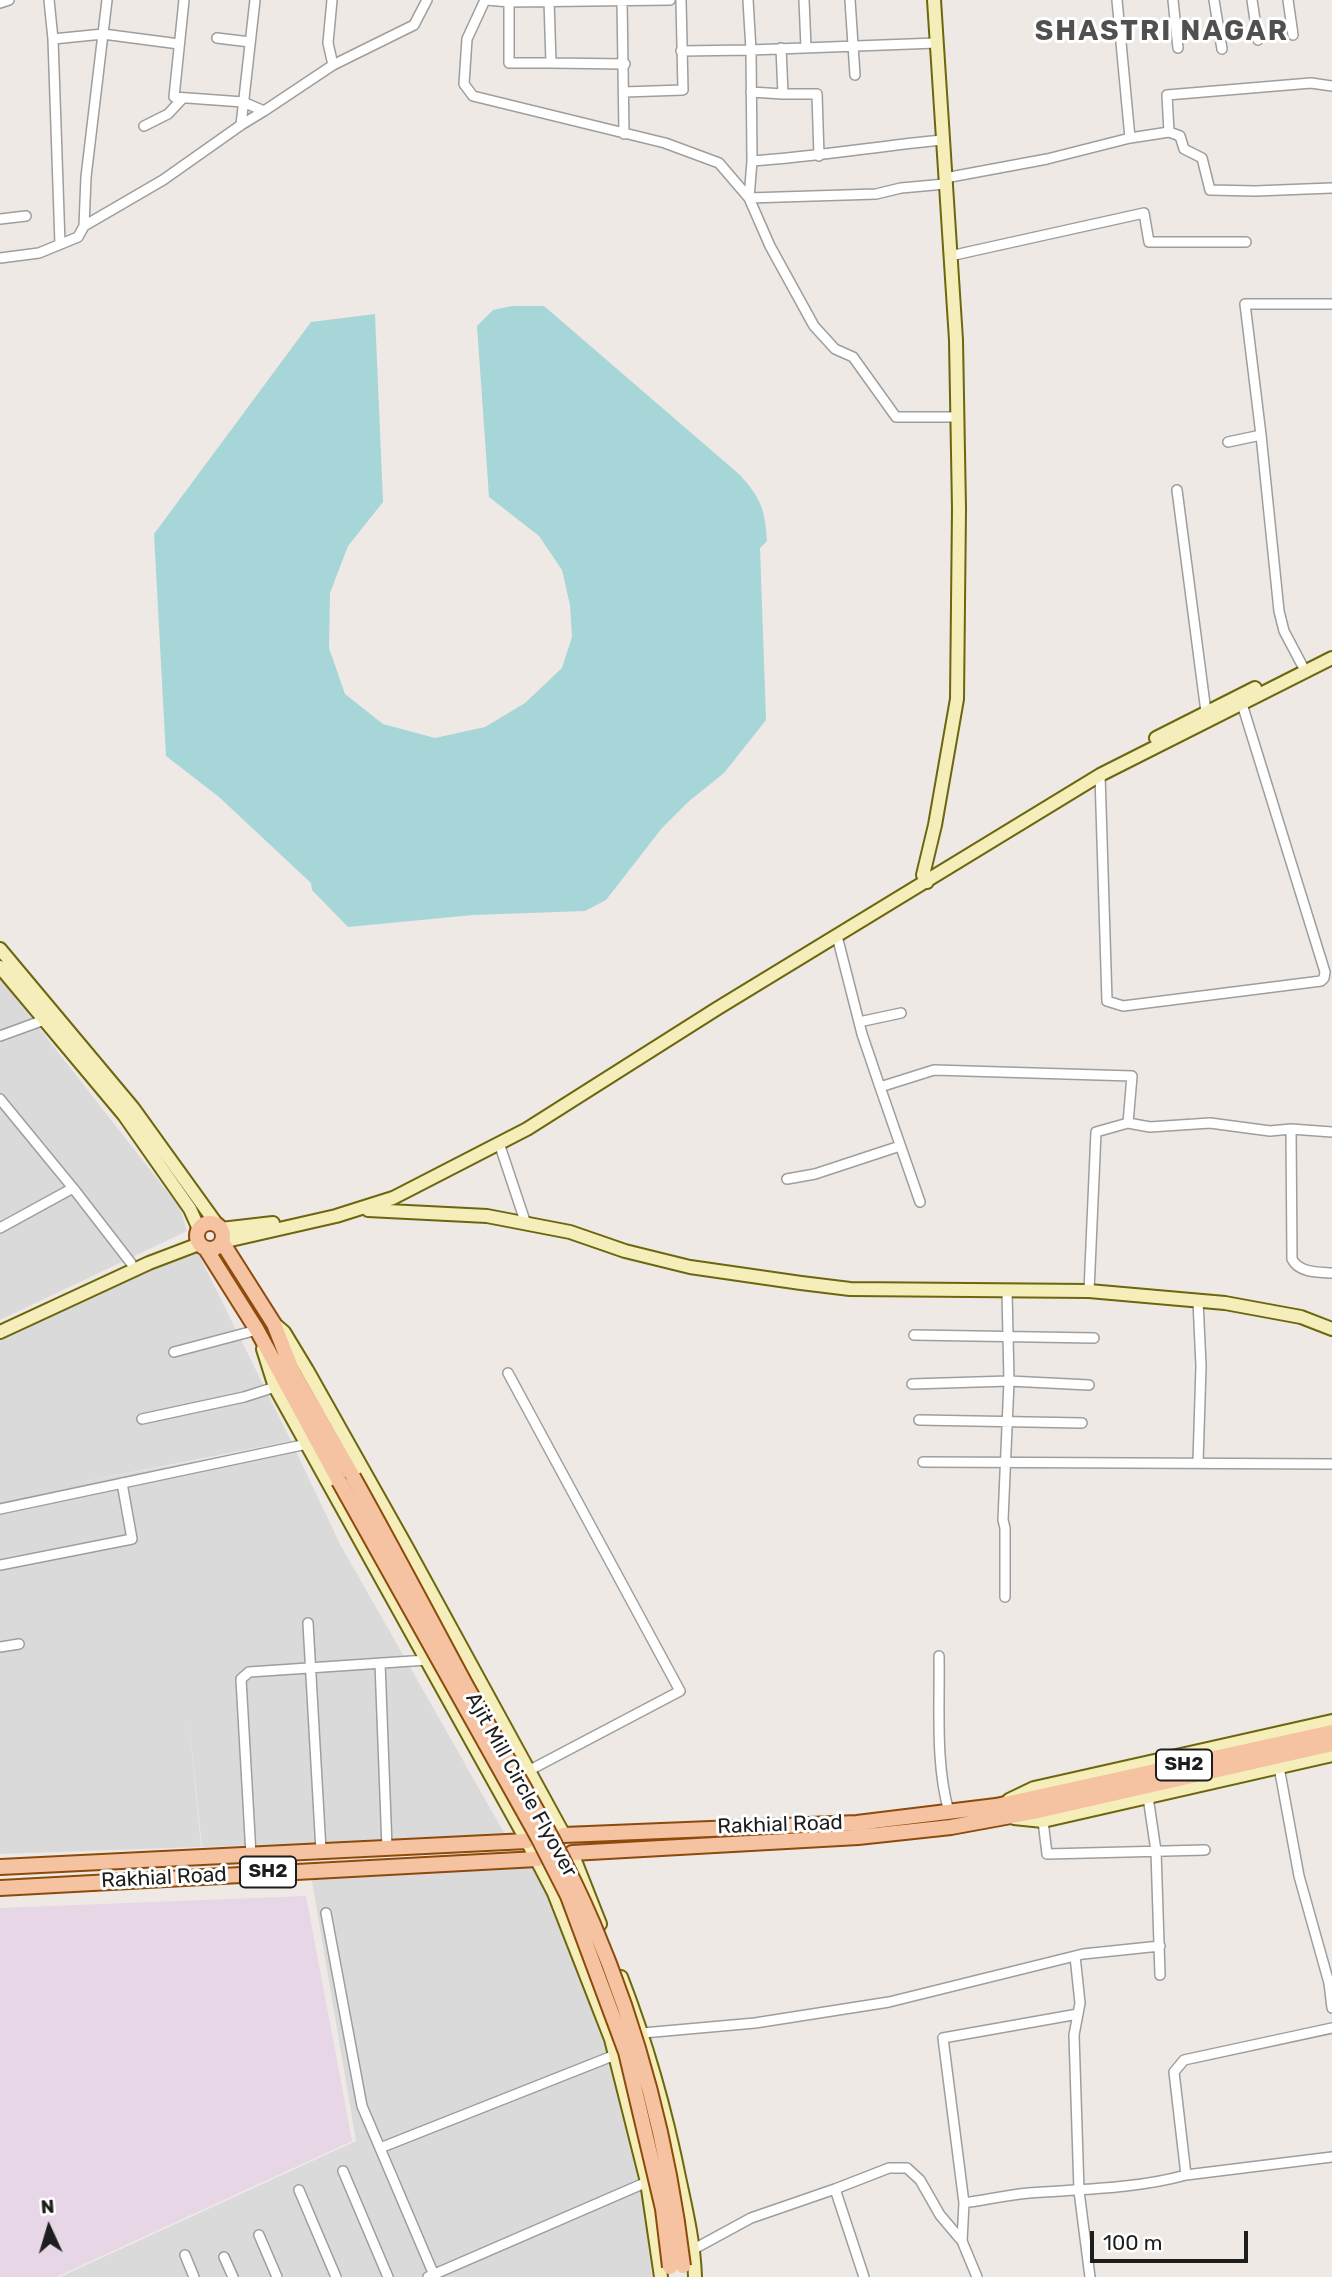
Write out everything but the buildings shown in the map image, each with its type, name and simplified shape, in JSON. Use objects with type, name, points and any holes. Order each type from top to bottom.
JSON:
[{"type":"main road","points":[[208,1223],[220,1232],[215,1248],[200,1239],[208,1223]]},
{"type":"main road","name":"Ajit Mill Circle Flyover","points":[[220,1232],[274,1324],[292,1370],[346,1479],[568,1896],[626,2052],[663,2209],[674,2273]]},
{"type":"main road","name":"Ajit Mill Circle Flyover","points":[[200,1239],[346,1479]]},
{"type":"main road","name":"SH2","points":[[1039,1810],[1332,1732]]},
{"type":"main road","name":"SH2","points":[[997,1811],[1039,1810],[1332,1744]]},
{"type":"main road","name":"Rakhial Road","points":[[564,1835],[857,1823],[949,1812],[997,1811]]},
{"type":"main road","name":"Rakhial Road","points":[[572,1853],[858,1838],[951,1827],[997,1811]]},
{"type":"main road","name":"Rakhial Road","points":[[0,1867],[527,1841]]},
{"type":"main road","name":"Rakhial Road","points":[[0,1888],[537,1859]]},
{"type":"street","points":[[0,2],[9,0]]},
{"type":"street","points":[[49,0],[53,40],[60,244]]},
{"type":"street","points":[[0,258],[40,253],[78,237],[84,226],[86,177],[107,0]]},
{"type":"street","points":[[184,0],[174,97],[243,102],[264,111]]},
{"type":"street","points":[[241,125],[255,0]]},
{"type":"street","points":[[332,0],[328,43],[333,65]]},
{"type":"street","points":[[84,226],[163,180],[333,65],[414,25],[427,0]]},
{"type":"street","points":[[670,0],[486,0],[467,39],[464,84],[473,96],[665,143],[719,163],[749,198],[771,246],[814,326],[835,349],[853,357],[896,416],[958,416]]},
{"type":"street","points":[[624,92],[683,90],[681,0]]},
{"type":"street","points":[[748,0],[752,161],[749,198]]},
{"type":"street","points":[[804,0],[806,47]]},
{"type":"street","points":[[850,0],[855,75]]},
{"type":"street","points":[[925,878],[957,699],[960,509],[956,340],[934,0]]},
{"type":"street","points":[[1117,0],[1130,138]]},
{"type":"street","points":[[1173,0],[1178,48]]},
{"type":"street","points":[[1214,0],[1222,49]]},
{"type":"street","points":[[1252,0],[1258,40]]},
{"type":"street","points":[[1288,0],[1293,35]]},
{"type":"street","points":[[549,1],[551,63]]},
{"type":"street","points":[[623,1],[624,134]]},
{"type":"street","points":[[509,2],[509,63],[625,64]]},
{"type":"street","points":[[53,40],[103,34],[179,44]]},
{"type":"street","points":[[217,38],[250,42]]},
{"type":"street","points":[[681,51],[936,43]]},
{"type":"street","points":[[781,48],[783,94]]},
{"type":"street","points":[[1169,132],[1167,95],[1311,83],[1332,86]]},
{"type":"street","points":[[751,92],[817,94],[820,156]]},
{"type":"street","points":[[144,126],[168,114],[183,98]]},
{"type":"street","points":[[749,198],[876,194],[1047,159],[1130,138],[1169,132],[1180,136],[1184,149],[1202,158],[1210,190],[1332,188]]},
{"type":"street","points":[[752,161],[820,156],[866,147],[942,140]]},
{"type":"street","points":[[950,256],[1144,213],[1149,242],[1246,242]]},
{"type":"street","points":[[0,219],[26,216]]},
{"type":"street","points":[[1302,665],[1284,631],[1279,611],[1245,304],[1332,304]]},
{"type":"street","points":[[1228,442],[1261,435]]},
{"type":"street","points":[[1178,490],[1206,712]]},
{"type":"street","points":[[0,949],[133,1108],[220,1232],[355,1207],[393,1198],[527,1129],[837,936],[1097,769],[1332,650]]},
{"type":"street","points":[[355,1207],[523,1122],[714,1002],[1100,775],[1332,659]]},
{"type":"street","points":[[1100,775],[1107,1001],[1123,1006],[1321,981],[1325,972],[1242,704]]},
{"type":"street","points":[[837,936],[859,1022],[920,1202]]},
{"type":"street","points":[[0,967],[140,1136],[190,1209],[200,1239]]},
{"type":"street","points":[[859,1022],[901,1013]]},
{"type":"street","points":[[0,1036],[44,1020]]},
{"type":"street","points":[[880,1087],[934,1070],[1132,1076],[1128,1122]]},
{"type":"street","points":[[0,1099],[74,1188],[131,1263]]},
{"type":"street","points":[[1089,1291],[1097,1132],[1128,1122],[1150,1127],[1210,1123],[1270,1131],[1290,1129],[1332,1132]]},
{"type":"street","points":[[1290,1129],[1292,1259],[1300,1268],[1332,1273]]},
{"type":"street","points":[[499,1143],[526,1224]]},
{"type":"street","points":[[787,1179],[814,1174],[900,1146]]},
{"type":"street","points":[[2,1224],[74,1188]]},
{"type":"street","points":[[355,1207],[487,1216],[570,1232],[625,1251],[690,1267],[850,1289],[1089,1291],[1225,1303],[1301,1317],[1332,1329]]},
{"type":"street","points":[[0,1323],[131,1263],[200,1239]]},
{"type":"street","points":[[0,1332],[200,1239]]},
{"type":"street","points":[[1005,1597],[1003,1520],[1009,1381],[1007,1291]]},
{"type":"street","points":[[1198,1301],[1201,1366],[1198,1462]]},
{"type":"street","points":[[274,1324],[284,1332],[307,1370],[530,1770],[572,1853],[643,2033],[671,2140],[694,2249],[695,2277]]},
{"type":"street","points":[[174,1352],[257,1330],[275,1387],[537,1859],[558,1905],[611,2039],[647,2182],[659,2253],[674,2273]]},
{"type":"street","points":[[914,1335],[1094,1338]]},
{"type":"street","points":[[508,1373],[680,1691],[530,1770]]},
{"type":"street","points":[[912,1384],[1009,1381],[1089,1385]]},
{"type":"street","points":[[142,1419],[244,1397],[275,1387]]},
{"type":"street","points":[[919,1420],[1082,1423]]},
{"type":"street","points":[[0,1509],[307,1444]]},
{"type":"street","points":[[923,1462],[1198,1462],[1297,1466],[1332,1464]]},
{"type":"street","points":[[0,1565],[132,1539],[122,1483]]},
{"type":"street","points":[[307,1623],[312,1668],[321,1851]]},
{"type":"street","points":[[0,1647],[19,1644]]},
{"type":"street","points":[[939,1656],[941,1749],[944,1793],[949,1812]]},
{"type":"street","points":[[251,1855],[241,1679],[249,1672],[427,1660]]},
{"type":"street","points":[[380,1663],[387,1848]]},
{"type":"street","points":[[997,1811],[1034,1788],[1332,1721]]},
{"type":"street","points":[[1205,1850],[1047,1854],[1039,1810],[1148,1797],[1332,1755]]},
{"type":"street","points":[[1279,1767],[1299,1875],[1329,1983],[1332,2008]]},
{"type":"street","points":[[1148,1797],[1156,1851],[1160,1975]]},
{"type":"street","points":[[527,1841],[564,1835]]},
{"type":"street","points":[[537,1859],[572,1853]]},
{"type":"street","points":[[326,1913],[362,2106],[431,2276],[647,2182]]},
{"type":"street","points":[[643,2033],[755,2023],[889,2002],[1075,1956],[1160,1946]]},
{"type":"street","points":[[1075,1956],[1080,2003],[1074,2035],[1079,2191],[1090,2277]]},
{"type":"street","points":[[962,2241],[964,2203],[943,2038],[1078,2014]]},
{"type":"street","points":[[1186,2175],[1174,2072],[1184,2060],[1332,2028]]},
{"type":"street","points":[[380,2148],[615,2055]]},
{"type":"street","points":[[964,2203],[1027,2193],[1079,2191],[1332,2157]]},
{"type":"street","points":[[659,2253],[694,2249],[751,2218],[889,2168],[906,2168],[920,2179],[940,2215],[962,2241],[977,2277]]},
{"type":"street","points":[[343,2171],[388,2277]]},
{"type":"street","points":[[835,2189],[863,2277]]},
{"type":"street","points":[[299,2190],[335,2277]]},
{"type":"street","points":[[259,2235],[277,2277]]},
{"type":"street","points":[[185,2255],[194,2277]]},
{"type":"street","points":[[224,2257],[233,2277]]},
{"type":"shaded area","points":[[0,978],[180,1208],[187,1231],[0,1320]]},
{"type":"shaded area","points":[[197,1251],[291,1441],[66,1485],[292,1443],[340,1544],[506,1836],[202,1847],[188,1712],[201,1847],[0,1854],[0,1338],[126,1276]]},
{"type":"shaded area","points":[[533,1866],[549,1897],[605,2047],[642,2196],[652,2277],[60,2277],[356,2141],[311,1875]]},
{"type":"shaded area","points":[[306,1896],[352,2141],[56,2277],[0,2277],[0,1908]]},
{"type":"water","points":[[512,306],[544,306],[740,475],[753,491],[763,513],[767,541],[760,548],[766,720],[724,773],[688,802],[662,828],[606,900],[585,911],[473,915],[348,927],[312,890],[311,883],[219,797],[166,756],[154,534],[311,322],[375,314],[383,502],[348,546],[330,593],[329,648],[345,694],[383,724],[435,738],[485,727],[525,703],[562,668],[572,637],[570,605],[562,570],[539,536],[489,497],[477,326],[493,310]]},
{"type":"district","name":"SHASTRI NAGAR","points":[[1162,32]]}]
